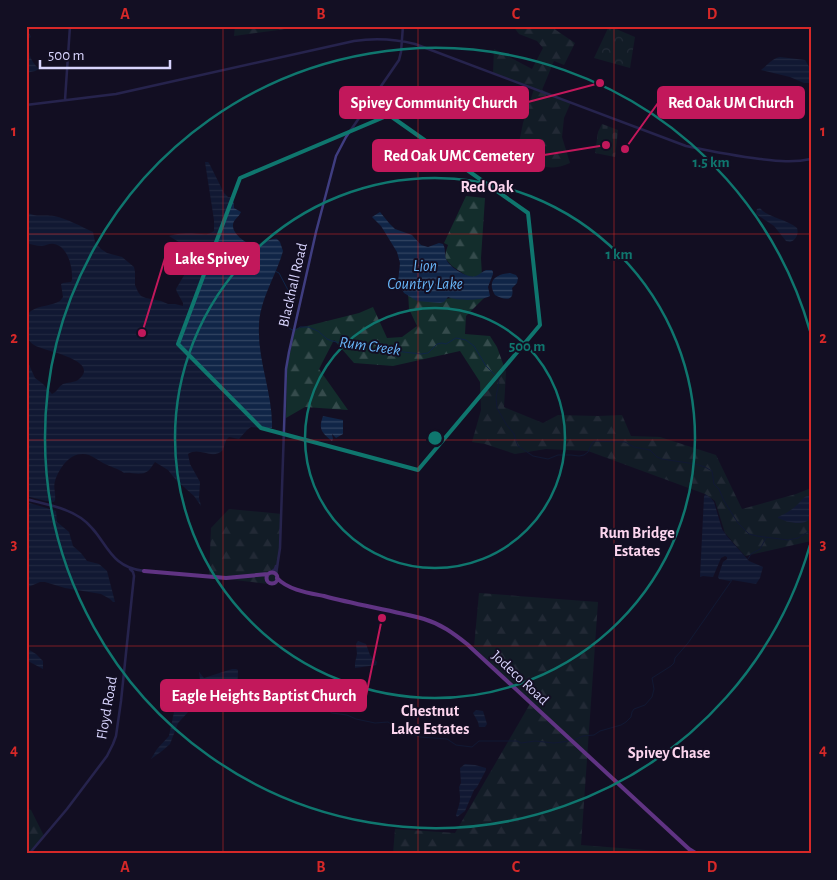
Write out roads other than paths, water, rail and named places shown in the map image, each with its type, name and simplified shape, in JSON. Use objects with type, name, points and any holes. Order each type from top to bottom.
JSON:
[{"type":"main road","points":[[144,571],[226,578],[261,577],[270,583],[276,581],[277,576],[269,573],[242,577]]},
{"type":"main road","points":[[267,580],[266,577],[269,573]]},
{"type":"main road","name":"Jodeco Road","points":[[277,576],[282,583],[290,587]]},
{"type":"main road","name":"Jodeco Road","points":[[273,583],[341,601],[419,618],[448,629],[467,644],[697,854]]},
{"type":"street","points":[[65,100],[70,26]]},
{"type":"street","name":"Blackhall Road","points":[[277,576],[280,555],[286,369],[316,232],[336,156],[346,137],[399,60],[403,26]]},
{"type":"street","points":[[26,105],[116,94],[354,41],[388,39],[419,46],[681,144],[719,153],[775,161],[811,159]]},
{"type":"street","points":[[26,499],[67,510],[81,518],[96,532],[114,558],[130,568],[144,571]]},
{"type":"street","name":"Blackhall Road","points":[[269,573],[275,569],[280,555]]},
{"type":"street","name":"Floyd Road","points":[[29,854],[67,809],[114,744],[121,708],[134,576],[130,568]]},
{"type":"water","points":[[26,32],[31,37],[28,39],[30,55],[39,69],[26,73]]},
{"type":"water","points":[[780,57],[805,60],[811,70],[811,83],[804,83],[790,77],[761,70]]},
{"type":"water","points":[[205,162],[209,163],[224,193],[228,197],[232,197],[234,208],[241,212],[233,225],[235,233],[246,242],[255,245],[277,239],[283,251],[262,306],[259,325],[260,351],[270,402],[272,428],[251,427],[239,439],[229,437],[223,450],[219,453],[192,452],[188,454],[190,464],[200,482],[199,498],[201,506],[194,496],[168,470],[155,462],[145,473],[124,473],[89,455],[83,454],[72,457],[63,465],[54,483],[54,502],[26,496],[26,358],[35,378],[52,394],[63,384],[78,380],[84,373],[83,367],[77,362],[69,357],[34,345],[27,336],[26,321],[29,313],[35,309],[60,301],[63,297],[61,284],[71,282],[72,275],[69,258],[59,246],[52,244],[40,246],[26,243],[26,212],[40,216],[59,217],[93,232],[95,242],[101,249],[107,253],[122,257],[134,267],[135,285],[141,296],[168,304],[183,306],[176,289],[186,272],[189,262],[195,257],[187,247],[169,236],[187,233],[206,234],[214,231]]},
{"type":"water","points":[[760,208],[767,214],[797,228],[798,232],[795,238],[790,242],[786,241],[774,226],[756,214],[757,209]]},
{"type":"water","name":"Lion Country Lake","points":[[380,212],[395,229],[412,235],[421,245],[428,247],[439,243],[443,244],[445,257],[448,262],[464,274],[476,276],[486,270],[492,270],[493,274],[488,287],[490,296],[469,300],[448,297],[444,302],[440,303],[417,301],[404,293],[398,282],[400,263],[397,252],[381,226],[372,217]]},
{"type":"water","points":[[510,273],[518,278],[517,283],[512,288],[512,296],[505,299],[495,295],[492,285],[494,279],[497,276]]},
{"type":"water","points":[[323,416],[343,420],[343,434],[336,438],[332,434],[332,441],[326,436],[321,428]]},
{"type":"water","points":[[705,494],[714,502],[722,529],[726,535],[749,561],[763,567],[756,584],[719,579],[723,562],[727,559],[725,556],[721,558],[713,577],[700,577]]},
{"type":"water","points":[[809,496],[811,503],[809,520],[796,523],[778,518],[793,509]]},
{"type":"water","points":[[26,502],[56,511],[57,522],[69,532],[73,546],[87,561],[99,564],[107,571],[115,602],[101,594],[65,588],[45,582],[40,582],[26,588]]},
{"type":"water","points":[[358,641],[366,644],[370,655],[377,662],[376,665],[355,668],[356,644]]},
{"type":"water","points":[[26,648],[43,661],[43,669],[26,660]]},
{"type":"water","points":[[232,669],[238,670],[237,702],[218,697],[200,699],[178,723],[170,744],[151,759],[169,736],[174,712],[183,704],[193,686],[200,680],[199,672],[204,678]]},
{"type":"water","points":[[476,710],[483,711],[487,724],[485,727],[479,727],[473,713]]},
{"type":"water","points":[[465,764],[486,768],[486,770],[474,790],[465,811],[457,817],[460,799],[459,787],[461,783],[460,768]]},
{"type":"waterway","name":"Rum Creek","points":[[275,271],[279,273],[288,290],[286,307],[288,327],[292,330],[308,327],[318,331],[332,341],[355,346],[373,343],[395,351],[421,354],[428,353],[437,344],[446,344],[456,338],[466,340],[474,346],[486,366],[497,377],[499,382],[496,397],[497,408],[514,434],[518,446],[533,456],[548,459],[558,455],[579,456],[588,452],[594,441],[625,442],[634,447],[650,450],[662,459],[695,464],[712,471],[714,484],[719,489],[738,523],[749,534],[788,540],[798,538],[811,530]]},
{"type":"waterway","points":[[748,559],[751,554],[760,549],[766,538]]},
{"type":"waterway","points":[[574,740],[621,725],[631,717],[634,709],[645,705],[652,697],[654,689],[652,678],[674,663],[675,658],[688,643],[732,580]]},
{"type":"waterway","points":[[238,684],[284,692],[295,690],[308,704],[323,707],[332,713],[375,723],[388,722],[407,734],[447,739],[456,745],[472,747],[479,741],[517,741],[521,743],[570,741]]},
{"type":"place","name":"Spivey Community Church","points":[[600,83]]},
{"type":"place","name":"Red Oak UMC Cemetery","points":[[606,145]]},
{"type":"place","name":"Red Oak UM Church","points":[[625,149]]},
{"type":"place","name":"Lake Spivey","points":[[142,333]]},
{"type":"place","name":"Eagle Heights Baptist Church","points":[[382,618]]},
{"type":"district","name":"Red Oak","points":[[487,187]]},
{"type":"district","name":"Rum Bridge Estates","points":[[637,542]]},
{"type":"district","name":"Chestnut Lake Estates","points":[[430,720]]},
{"type":"district","name":"Spivey Chase","points":[[669,753]]}]
